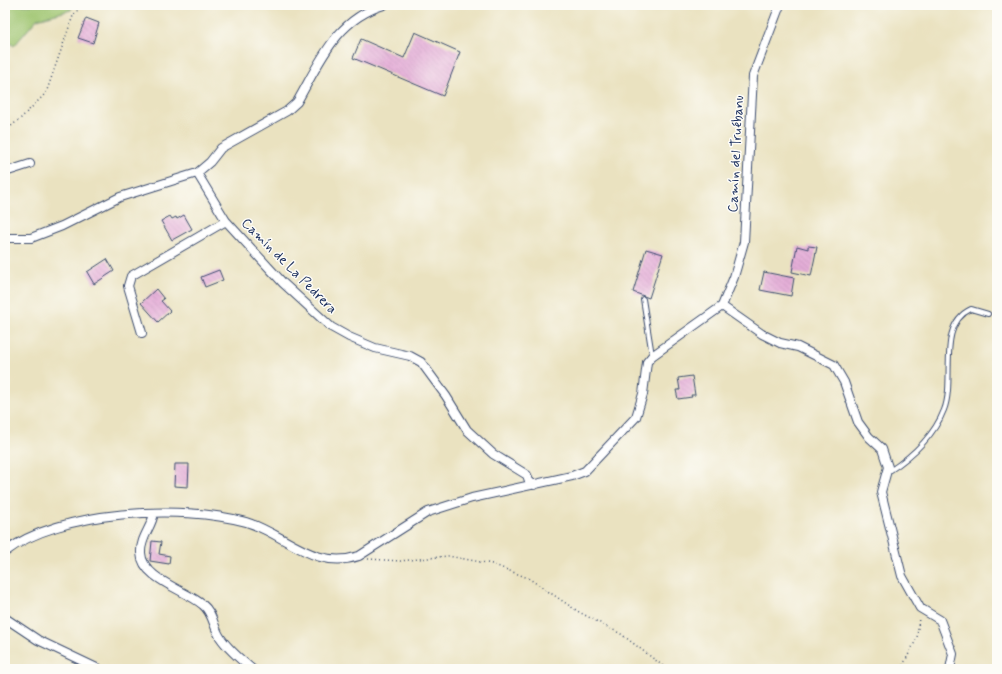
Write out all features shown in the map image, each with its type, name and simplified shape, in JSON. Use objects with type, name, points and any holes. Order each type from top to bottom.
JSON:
[{"type":"street","points":[[5,238],[31,238],[62,226],[120,198],[198,173],[210,162],[221,148],[287,111],[296,102],[335,36],[351,21],[370,9],[384,5]]},
{"type":"street","name":"Camín del Truébanu","points":[[722,306],[734,277],[744,242],[753,76],[780,5]]},
{"type":"street","points":[[5,172],[30,164]]},
{"type":"street","name":"Camín de La Pedrera","points":[[198,173],[226,221],[283,282],[331,327],[375,348],[410,356],[421,362],[446,396],[467,430],[493,454],[527,475],[529,481],[534,485]]},
{"type":"street","name":"Camín de La Pedrera","points":[[142,333],[128,286],[131,276],[226,221]]},
{"type":"street","points":[[5,552],[14,545],[61,526],[109,515],[189,512],[246,522],[266,529],[313,556],[326,560],[348,560],[359,556],[428,512],[472,498],[572,476],[585,471],[636,417],[643,394],[647,362],[652,356],[722,306],[762,334],[780,343],[798,348],[834,365],[844,382],[858,422],[882,449],[888,467],[881,492],[902,576],[920,608],[940,620],[953,654],[950,669]]},
{"type":"street","points":[[154,513],[153,520],[142,542],[141,554],[144,565],[153,574],[202,604],[211,615],[220,636],[241,660],[252,669]]},
{"type":"street","points":[[5,618],[38,640],[99,669]]},
{"type":"street","points":[[568,669],[602,669]]},
{"type":"lane","points":[[643,299],[652,356]]},
{"type":"lane","points":[[886,474],[920,447],[944,411],[949,396],[951,340],[956,321],[963,313],[971,309],[988,314]]},
{"type":"path","points":[[5,130],[20,119],[46,93],[73,16],[76,11],[80,10]]},
{"type":"path","points":[[359,556],[371,560],[400,561],[448,556],[467,558],[492,564],[528,578],[579,612],[621,634],[666,669]]},
{"type":"path","points":[[901,669],[917,638],[920,608]]},
{"type":"green space","points":[[5,5],[72,5],[71,10],[37,19],[14,46],[5,39]]},
{"type":"building","points":[[86,18],[99,23],[93,43],[78,38]]},
{"type":"building","points":[[415,32],[460,52],[443,96],[353,58],[361,39],[404,58]]},
{"type":"building","points":[[184,215],[192,229],[172,240],[161,221],[170,216],[172,219],[176,217],[177,219]]},
{"type":"building","points":[[797,246],[808,249],[808,246],[817,247],[811,276],[792,272]]},
{"type":"building","points":[[646,249],[663,254],[649,298],[633,292]]},
{"type":"building","points":[[107,259],[114,271],[94,284],[87,272]]},
{"type":"building","points":[[219,270],[223,280],[205,287],[201,277]]},
{"type":"building","points":[[764,272],[794,278],[791,296],[760,290]]},
{"type":"building","points":[[156,289],[164,299],[161,301],[170,311],[158,322],[141,303]]},
{"type":"building","points":[[692,376],[695,395],[691,395],[692,397],[678,399],[676,390],[680,390],[678,378]]},
{"type":"building","points":[[175,464],[189,464],[188,487],[174,486]]},
{"type":"building","points":[[152,541],[161,542],[159,554],[170,556],[169,564],[150,561]]}]
